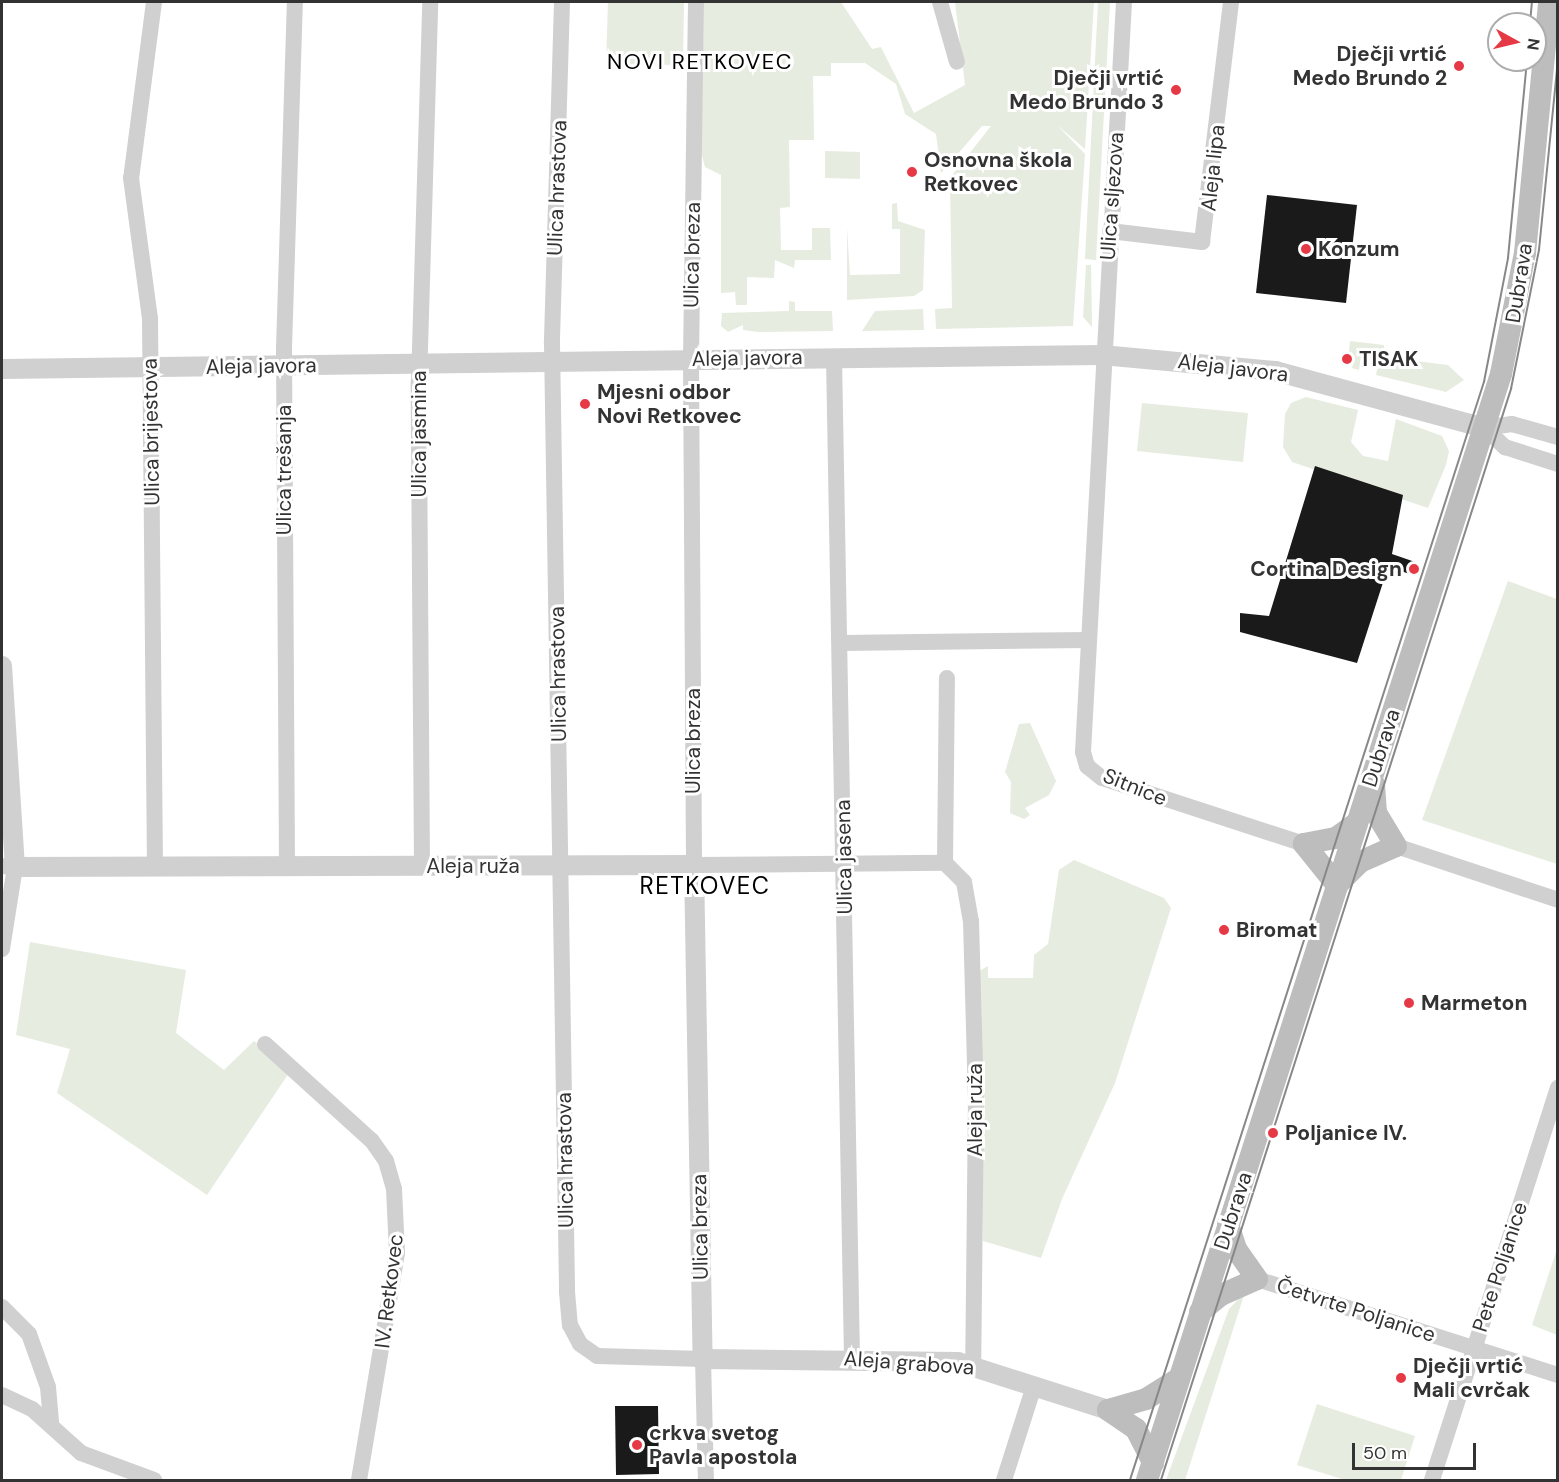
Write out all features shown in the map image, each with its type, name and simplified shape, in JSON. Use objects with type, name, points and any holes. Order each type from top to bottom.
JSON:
[{"type":"main road","name":"Dubrava","points":[[1150,1472],[1485,428],[1521,275],[1549,2]]},
{"type":"main road","points":[[1357,823],[1336,838],[1304,844],[1337,885],[1360,862],[1396,846],[1376,813],[1375,768]]},
{"type":"main road","points":[[1200,1312],[1221,1295],[1257,1279],[1236,1249],[1228,1224]]},
{"type":"main road","points":[[1108,1410],[1146,1400],[1179,1378]]},
{"type":"main road","points":[[1108,1410],[1136,1429],[1150,1472]]},
{"type":"street","name":"Ulica brijestova","points":[[154,2],[131,178],[148,296],[155,866]]},
{"type":"street","name":"Ulica trešanja","points":[[287,866],[285,366],[295,2]]},
{"type":"street","name":"Ulica jasmina","points":[[422,866],[419,364],[429,2]]},
{"type":"street","name":"Ulica hrastova","points":[[562,2],[553,362],[567,1292],[570,1324],[580,1344],[597,1356],[631,1361],[703,1359]]},
{"type":"street","name":"Ulica breza","points":[[696,2],[691,359],[693,865],[706,1480]]},
{"type":"street","points":[[940,2],[957,62]]},
{"type":"street","name":"Ulica sljezova","points":[[1102,355],[1124,2]]},
{"type":"street","name":"Aleja lipa","points":[[1110,231],[1202,242],[1231,2]]},
{"type":"street","name":"Aleja javora","points":[[2,369],[1102,355],[1275,371],[1485,428]]},
{"type":"street","name":"Sitnice","points":[[1102,355],[1083,752],[1087,766],[1102,778],[1304,844]]},
{"type":"street","name":"Ulica jasena","points":[[834,357],[841,643],[852,1357]]},
{"type":"street","points":[[1485,428],[1512,424],[1557,437]]},
{"type":"street","points":[[1485,428],[1505,447],[1557,464]]},
{"type":"street","points":[[841,643],[1088,640]]},
{"type":"street","points":[[2,666],[8,867],[2,949]]},
{"type":"street","points":[[945,863],[947,678]]},
{"type":"street","points":[[1396,846],[1557,900]]},
{"type":"street","name":"Aleja ruža","points":[[8,867],[945,863],[964,882],[971,921],[973,1365]]},
{"type":"street","name":"IV. Retkovec","points":[[265,1044],[372,1141],[394,1189],[397,1253],[359,1480]]},
{"type":"street","name":"Pete Poljanice","points":[[1432,1480],[1557,1088]]},
{"type":"street","name":"Četvrte Poljanice","points":[[1257,1279],[1557,1375]]},
{"type":"street","points":[[2,1307],[29,1334],[48,1387],[51,1423]]},
{"type":"street","name":"Aleja grabova","points":[[703,1359],[852,1357],[973,1365],[1108,1410]]},
{"type":"street","points":[[1004,1480],[1034,1386]]},
{"type":"street","points":[[2,1395],[51,1423],[81,1453],[154,1480]]},
{"type":"shaded area","points":[[608,2],[684,2],[683,65],[606,64]]},
{"type":"shaded area","name":"Osnovna škola Retkovec","points":[[704,2],[841,2],[872,49],[881,47],[914,113],[965,85],[955,2],[1094,2],[1085,149],[1057,125],[1085,154],[1073,326],[936,329],[935,309],[952,308],[950,178],[991,126],[982,126],[941,173],[936,134],[905,114],[896,84],[865,63],[831,63],[831,76],[813,76],[814,140],[789,140],[790,207],[780,208],[781,250],[812,250],[812,228],[830,228],[831,260],[795,260],[794,268],[775,260],[774,278],[747,277],[747,305],[736,305],[735,292],[721,293],[721,175],[705,167],[701,152]]},
{"type":"shaded area","points":[[1098,2],[1110,2],[1096,260],[1085,259]]},
{"type":"shaded area","points":[[825,151],[860,152],[860,179],[825,178]]},
{"type":"shaded area","points":[[897,203],[898,221],[925,230],[923,290],[914,296],[847,300],[847,228],[850,275],[900,274],[900,229],[892,229],[892,204]]},
{"type":"shaded area","points":[[1086,265],[1091,265],[1092,327],[1083,317]]},
{"type":"shaded area","points":[[789,301],[795,302],[795,311],[832,311],[833,331],[758,332],[743,330],[743,325],[728,332],[721,326],[722,313],[789,311]]},
{"type":"shaded area","points":[[923,309],[924,330],[862,331],[875,311]]},
{"type":"shaded area","points":[[1350,341],[1384,345],[1383,357],[1448,365],[1464,380],[1446,392],[1376,375],[1379,360],[1361,355],[1359,370],[1352,368],[1355,358],[1341,354],[1349,351]]},
{"type":"shaded area","points":[[1306,397],[1358,410],[1351,442],[1363,456],[1388,461],[1396,419],[1442,436],[1449,451],[1446,465],[1428,508],[1292,462],[1283,447],[1285,414],[1291,403]]},
{"type":"shaded area","points":[[1142,403],[1248,413],[1243,462],[1137,451]]},
{"type":"shaded area","points":[[1508,581],[1557,599],[1557,864],[1422,820]]},
{"type":"shaded area","points":[[1030,723],[1056,781],[1049,795],[1025,808],[1030,815],[1024,819],[1010,813],[1011,782],[1005,772],[1019,724]]},
{"type":"shaded area","points":[[1074,860],[1164,898],[1171,908],[1115,1083],[1062,1199],[1041,1258],[983,1241],[981,990],[976,973],[988,966],[988,978],[1033,978],[1034,955],[1048,944],[1059,870]]},
{"type":"shaded area","points":[[30,942],[186,970],[176,1033],[224,1070],[254,1041],[291,1070],[207,1195],[57,1093],[70,1049],[16,1035]]},
{"type":"shaded area","points":[[1557,1249],[1557,1335],[1532,1325]]},
{"type":"shaded area","points":[[1245,1292],[1185,1480],[1166,1480],[1229,1309]]},
{"type":"shaded area","points":[[1317,1404],[1415,1436],[1401,1480],[1345,1480],[1297,1465]]},
{"type":"building","name":"Konzum","points":[[1267,195],[1357,205],[1346,303],[1256,293]]},
{"type":"building","points":[[1315,466],[1403,495],[1392,554],[1418,563],[1413,575],[1388,567],[1357,663],[1240,632],[1240,613],[1269,616]]},
{"type":"building","name":"crkva svetog Pavla apostola","points":[[615,1406],[658,1406],[659,1474],[616,1475]]},
{"type":"tram line","points":[[1531,12],[1532,2]]},
{"type":"tram line","points":[[1161,1480],[1511,389],[1539,250],[1558,58]]},
{"type":"tram line","points":[[1130,1480],[1484,382],[1508,258],[1526,72]]},
{"type":"place","name":"Dječji vrtić Medo Brundo 2","points":[[1459,66]]},
{"type":"place","name":"Dječji vrtić Medo Brundo 3","points":[[1176,90]]},
{"type":"place","name":"Osnovna škola Retkovec","points":[[912,172]]},
{"type":"place","name":"Konzum","points":[[1306,249]]},
{"type":"place","name":"TISAK","points":[[1347,359]]},
{"type":"place","name":"Mjesni odbor Novi Retkovec","points":[[585,404]]},
{"type":"place","name":"Cortina Design","points":[[1414,569]]},
{"type":"place","name":"Biromat","points":[[1224,930]]},
{"type":"place","name":"Marmeton","points":[[1409,1003]]},
{"type":"place","name":"Poljanice IV.","points":[[1273,1133]]},
{"type":"place","name":"Dječji vrtić Mali cvrčak","points":[[1401,1378]]},
{"type":"place","name":"crkva svetog Pavla apostola","points":[[637,1445]]},
{"type":"district","name":"NOVI RETKOVEC","points":[[700,62]]},
{"type":"district","name":"RETKOVEC","points":[[705,886]]}]
